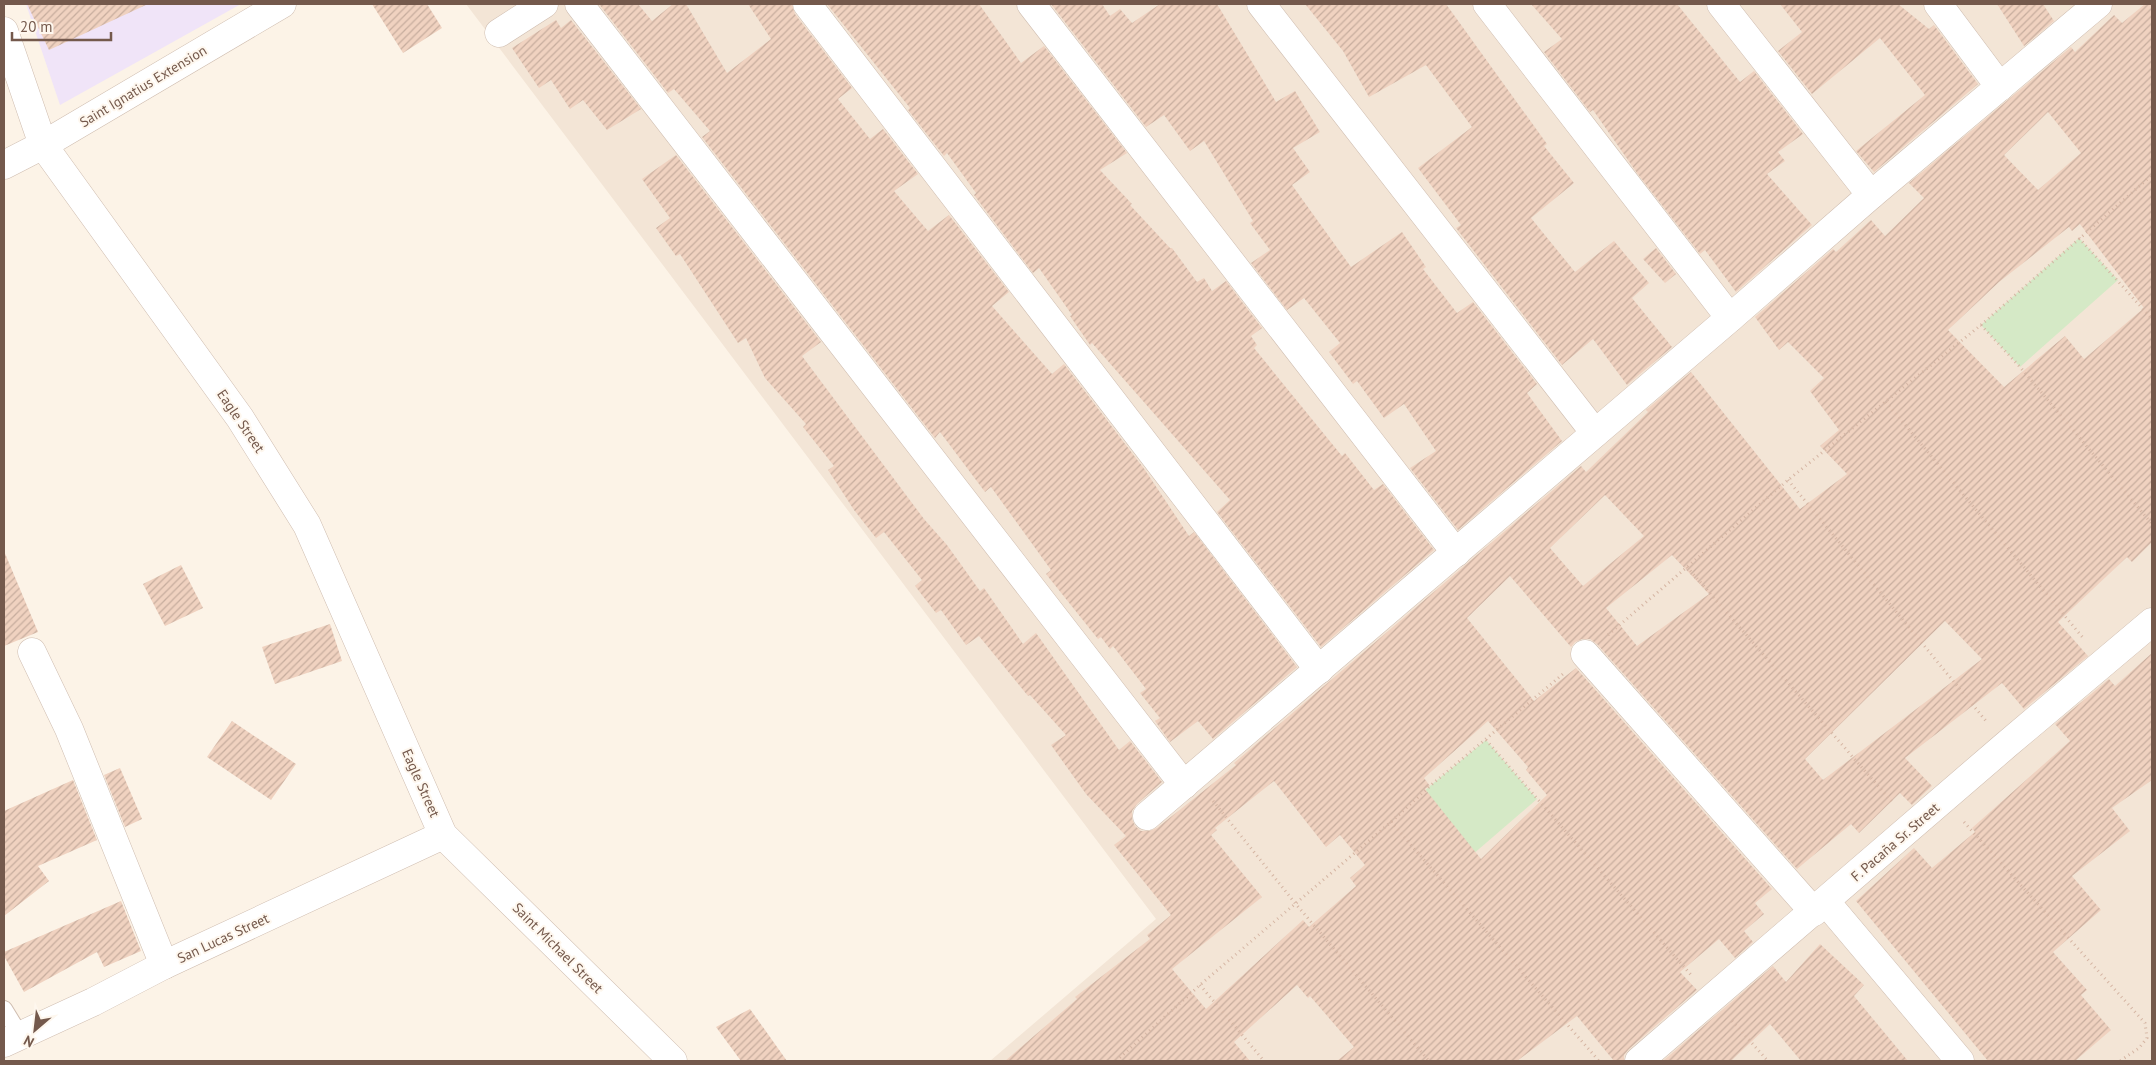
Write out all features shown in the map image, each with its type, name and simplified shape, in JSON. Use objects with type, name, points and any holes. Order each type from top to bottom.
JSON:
[{"type":"street","name":"Saint Ignatius Extension","points":[[4,165],[43,145],[282,4]]},
{"type":"street","points":[[499,33],[544,4]]},
{"type":"street","points":[[579,4],[1189,781]]},
{"type":"street","points":[[807,4],[1319,670]]},
{"type":"street","points":[[1031,4],[1456,552]]},
{"type":"street","points":[[1261,4],[1595,434]]},
{"type":"street","points":[[1487,4],[1730,318]]},
{"type":"street","points":[[1722,4],[1871,195]]},
{"type":"street","points":[[1938,4],[2000,87]]},
{"type":"street","points":[[1147,816],[1595,434],[1871,195],[2098,4]]},
{"type":"street","name":"Eagle Street","points":[[4,31],[43,145],[252,434],[307,525],[443,835]]},
{"type":"street","name":"F. Pacaña Sr. Street","points":[[1639,1061],[2152,622]]},
{"type":"street","points":[[32,652],[69,729],[164,965]]},
{"type":"street","points":[[1586,654],[1960,1061]]},
{"type":"street","name":"San Lucas Street","points":[[12,1039],[93,1002],[164,965],[443,835]]},
{"type":"street","name":"Saint Michael Street","points":[[443,835],[673,1061]]},
{"type":"lane","points":[[4,1009],[12,1039]]},
{"type":"path","points":[[1116,1061],[1200,985],[1391,822],[1430,786],[1788,480],[1981,325],[2152,175]]},
{"type":"path","points":[[2079,238],[2152,319]]},
{"type":"path","points":[[1981,325],[2020,367],[2152,524]]},
{"type":"path","points":[[1886,402],[2104,662]]},
{"type":"path","points":[[1788,480],[2006,745]]},
{"type":"path","points":[[1687,567],[1913,826]]},
{"type":"path","points":[[1486,740],[1768,1061]]},
{"type":"path","points":[[1189,781],[1296,903],[1429,1061]]},
{"type":"path","points":[[1944,799],[2145,1023],[2147,1038],[2139,1048],[2120,1061]]},
{"type":"path","points":[[1391,822],[1599,1061]]},
{"type":"path","points":[[1200,985],[1264,1061]]},
{"type":"shaded area","points":[[26,4],[241,4],[60,105]]},
{"type":"shaded area","points":[[466,4],[2152,4],[2152,1061],[990,1061],[1156,919]]},
{"type":"green space","points":[[2079,238],[2118,280],[2020,367],[1981,325]]},
{"type":"green space","points":[[1486,740],[1537,799],[1443,880],[1391,822],[1430,786]]},
{"type":"building","points":[[27,4],[148,4],[49,50]]},
{"type":"building","points":[[372,4],[427,4],[442,28],[403,53]]},
{"type":"building","points":[[599,4],[638,4],[652,21],[673,4],[686,4],[727,73],[771,39],[748,4],[792,4],[795,14],[852,88],[838,99],[870,139],[883,129],[918,174],[894,191],[928,231],[949,215],[1009,292],[992,306],[1052,374],[1064,364],[1145,470],[1189,536],[1194,532],[1297,667],[1213,739],[1198,721],[1170,742],[1155,721],[1160,718],[1140,693],[1146,689],[1113,646],[1110,649],[1101,637],[1098,639],[1046,574],[1051,570],[991,487],[985,492],[940,432],[935,438],[702,137],[710,131],[674,89],[668,93]]},
{"type":"building","points":[[827,4],[979,4],[1021,63],[1044,46],[1127,153],[1100,170],[1132,204],[1130,205],[1172,248],[1197,282],[1204,278],[1212,291],[1226,281],[1262,328],[1251,336],[1257,345],[1254,348],[1342,456],[1345,453],[1374,490],[1383,484],[1434,550],[1321,647],[1217,512],[1230,500],[1092,343],[1090,345],[1070,316],[1072,315],[1039,268],[1033,273],[974,195],[976,193],[947,153],[944,156],[908,110],[910,108]]},
{"type":"building","points":[[1051,4],[1102,4],[1110,16],[1120,9],[1132,23],[1160,4],[1217,4],[1276,102],[1295,91],[1320,132],[1293,148],[1310,172],[1292,185],[1351,267],[1402,232],[1426,267],[1423,269],[1457,313],[1473,302],[1537,384],[1527,393],[1562,441],[1458,530],[1410,468],[1436,451],[1404,404],[1384,418],[1357,381],[1353,384],[1329,352],[1340,343],[1304,298],[1287,310],[1251,263],[1270,250],[1250,223],[1253,221],[1204,141],[1190,151],[1164,115],[1146,127]]},
{"type":"building","points":[[1305,4],[1446,4],[1547,144],[1544,146],[1574,183],[1531,218],[1575,272],[1614,241],[1649,283],[1632,298],[1672,347],[1627,385],[1593,339],[1562,365],[1456,228],[1461,225],[1418,168],[1472,127],[1426,65],[1369,97],[1343,51]]},
{"type":"building","points":[[1531,4],[1677,4],[1740,82],[1754,71],[1803,134],[1778,152],[1785,161],[1767,174],[1812,225],[1736,292],[1705,250],[1700,254],[1637,173],[1593,110],[1590,112],[1544,52],[1562,39]]},
{"type":"building","points":[[1780,4],[1898,4],[1929,29],[1934,25],[1978,84],[1874,172],[1856,151],[1925,95],[1880,38],[1812,94],[1778,51],[1802,32]]},
{"type":"building","points":[[1997,4],[2043,4],[2054,21],[2024,46]]},
{"type":"building","points":[[2145,4],[2152,4],[2152,542],[2132,562],[2127,557],[2058,622],[2088,656],[2024,709],[2002,683],[1905,758],[1932,786],[1912,805],[1900,793],[1859,833],[1851,824],[1797,869],[1597,644],[1590,639],[1582,639],[1575,642],[1571,647],[1510,576],[1467,618],[1534,701],[1576,668],[1772,889],[1755,903],[1764,914],[1744,931],[1753,942],[1735,958],[1719,939],[1680,972],[1697,990],[1629,1049],[1624,1055],[1624,1061],[1614,1061],[1577,1016],[1517,1061],[1337,1061],[1354,1047],[1310,996],[1308,998],[1297,985],[1234,1042],[1250,1061],[1005,1061],[1077,999],[1075,997],[1150,939],[1147,935],[1171,915],[1114,845],[1126,836],[1086,794],[1051,745],[1066,735],[1030,695],[1028,696],[979,636],[966,645],[941,610],[936,613],[915,586],[922,580],[884,532],[876,538],[854,510],[828,470],[834,466],[803,427],[806,424],[765,378],[746,338],[738,343],[680,254],[676,256],[656,228],[670,218],[642,179],[676,155],[821,342],[802,356],[924,519],[947,545],[980,591],[984,588],[1023,644],[1036,633],[1119,750],[1130,741],[1162,782],[1137,804],[1132,811],[1132,819],[1135,826],[1141,831],[1149,831],[1157,828],[1236,765],[1234,763],[1581,466],[1586,472],[1648,412],[1646,410],[1691,372],[1800,509],[1847,474],[1820,446],[1839,430],[1810,391],[1824,378],[1788,342],[1779,350],[1755,317],[1833,249],[1836,252],[1871,220],[1885,236],[1924,198],[1909,183],[2071,47],[2075,52],[2114,15],[2122,23]],"holes":[[[2048,112],[2081,153],[2038,190],[2004,155]],[[2080,224],[2144,308],[2084,359],[2065,336],[2004,387],[1948,330],[1999,282],[2069,227],[2072,231]],[[1605,495],[1644,536],[1583,586],[1550,548]],[[1672,555],[1709,594],[1637,646],[1606,608]],[[1945,621],[1982,659],[1823,780],[1805,759]],[[1488,721],[1528,767],[1526,770],[1547,795],[1481,859],[1425,789],[1430,786],[1424,778]],[[1274,781],[1326,847],[1340,835],[1365,865],[1350,878],[1356,886],[1309,927],[1303,920],[1206,1009],[1172,969],[1262,897],[1211,835],[1217,830],[1215,828]]]},
{"type":"building","points":[[556,20],[561,28],[571,20],[641,109],[607,130],[583,100],[570,109],[551,80],[539,88],[512,48]]},
{"type":"building","points":[[1656,248],[1676,274],[1665,283],[1643,259]]},
{"type":"building","points":[[4,551],[38,632],[4,646]]},
{"type":"building","points":[[181,565],[203,608],[165,626],[143,584]]},
{"type":"building","points":[[330,624],[342,661],[275,684],[262,647]]},
{"type":"building","points":[[2152,653],[2152,780],[2112,808],[2130,831],[2072,876],[2101,910],[2053,952],[2087,990],[2081,995],[2111,1030],[2075,1061],[1988,1061],[1856,901],[1914,848],[1932,868],[1975,832],[1972,828],[2070,741],[2055,724],[2109,679],[2115,686]]},
{"type":"building","points":[[232,721],[296,764],[271,800],[207,757]]},
{"type":"building","points":[[120,768],[142,819],[125,827],[104,775]]},
{"type":"building","points":[[73,780],[97,840],[38,866],[49,881],[4,916],[4,811]]},
{"type":"building","points":[[121,901],[141,951],[104,967],[97,952],[24,992],[4,956],[4,952]]},
{"type":"building","points":[[1820,944],[1864,985],[1854,996],[1908,1061],[1801,1061],[1770,1024],[1731,1061],[1663,1061],[1773,966],[1786,982]]},
{"type":"building","points":[[750,1009],[787,1061],[741,1061],[716,1027]]}]
